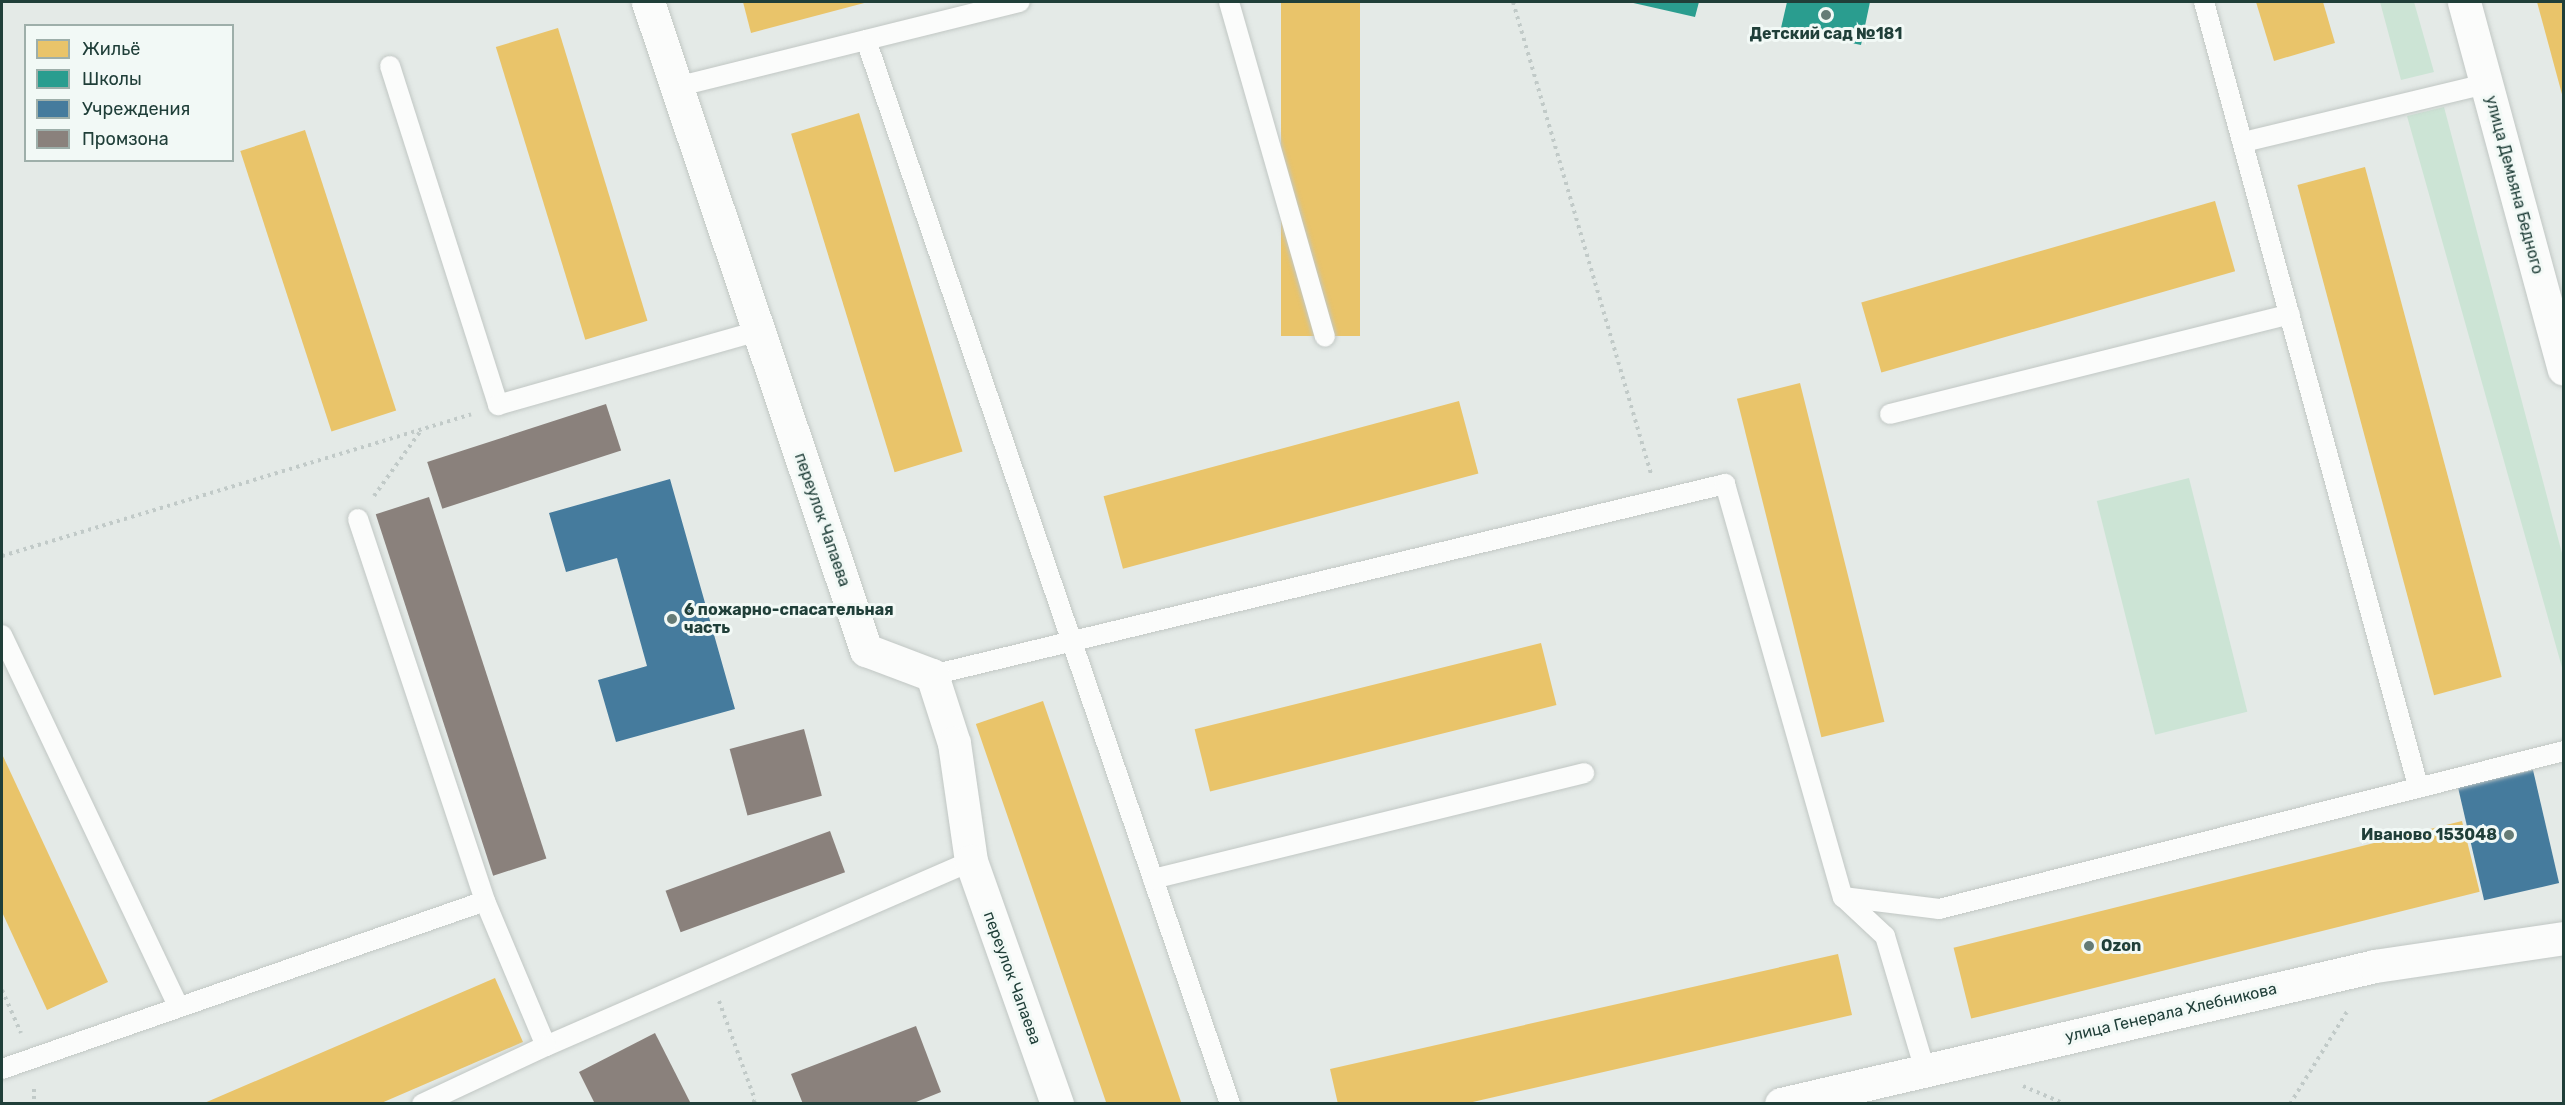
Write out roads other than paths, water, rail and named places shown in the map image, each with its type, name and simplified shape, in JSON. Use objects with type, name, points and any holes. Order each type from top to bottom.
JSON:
[{"type":"street","name":"переулок Чапаева","points":[[648,2],[866,650],[932,675],[954,743],[971,861],[1057,1104]]},
{"type":"street","name":"улица Демьяна Бедного","points":[[2464,2],[2564,369]]},
{"type":"street","name":"улица Генерала Хлебникова","points":[[1781,1104],[2375,966],[2564,938]]},
{"type":"lane","points":[[676,87],[1020,2]]},
{"type":"lane","points":[[1229,2],[1325,336]]},
{"type":"lane","points":[[2204,2],[2418,786]]},
{"type":"lane","points":[[866,40],[1230,1104]]},
{"type":"lane","points":[[390,66],[498,405],[758,331]]},
{"type":"lane","points":[[2244,142],[2486,84]]},
{"type":"lane","points":[[1890,414],[2290,314]]},
{"type":"lane","points":[[932,675],[1070,638],[1725,484],[1843,897],[1885,936],[1925,1070]]},
{"type":"lane","points":[[358,519],[485,902],[546,1046]]},
{"type":"lane","points":[[2,635],[177,1004]]},
{"type":"lane","points":[[1843,897],[1939,909],[2418,786],[2564,751]]},
{"type":"lane","points":[[1153,879],[1584,773]]},
{"type":"lane","points":[[422,1104],[546,1046],[971,861]]},
{"type":"lane","points":[[2,1069],[177,1004],[485,902]]},
{"type":"place","name":"Детский сад №181","points":[[1826,15]]},
{"type":"place","name":"6 пожарно-спасательная часть","points":[[672,619]]},
{"type":"place","name":"Иваново 153048","points":[[2509,835]]},
{"type":"place","name":"Ozon","points":[[2089,946]]}]
